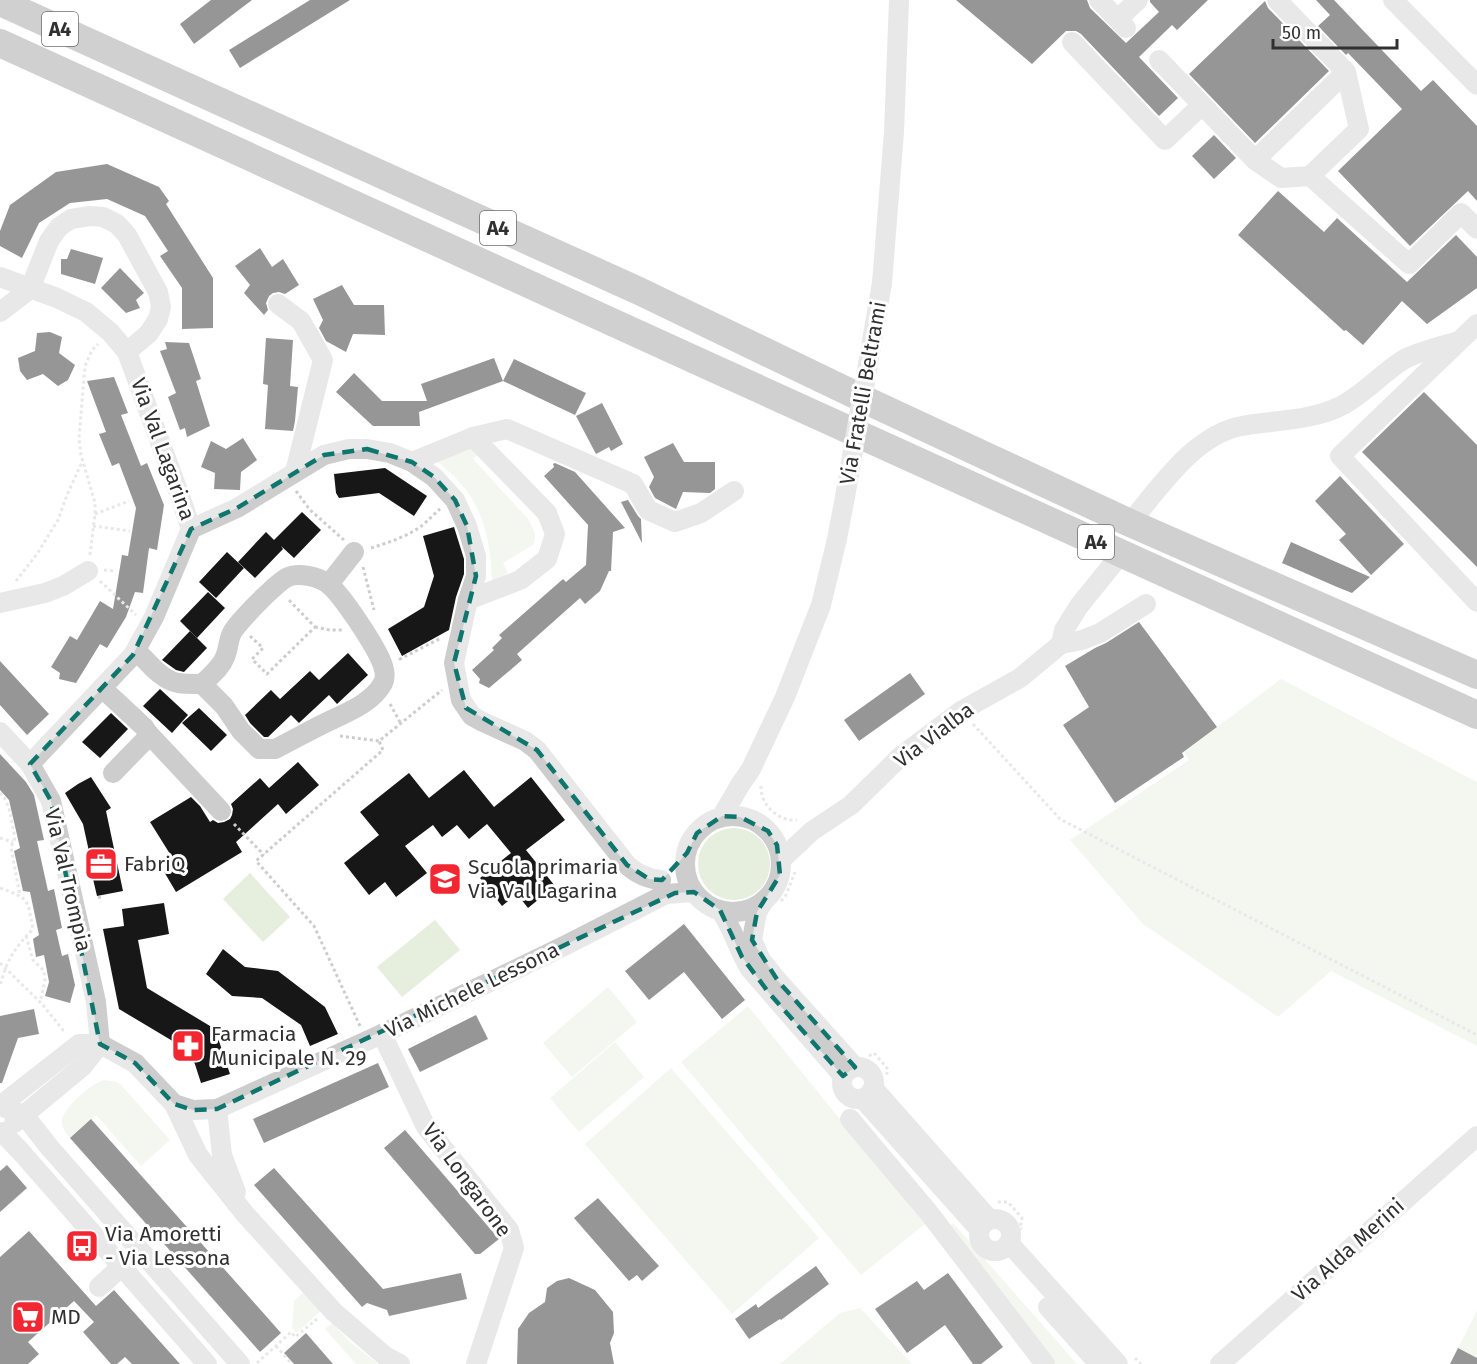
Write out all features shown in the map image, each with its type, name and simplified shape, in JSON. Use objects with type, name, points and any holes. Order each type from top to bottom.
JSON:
[{"type":"highway","name":"A4","points":[[0,2],[639,291],[1130,523],[1477,675]]},
{"type":"highway","name":"A4","points":[[0,44],[1477,715]]},
{"type":"street","name":"Via Fratelli Beltrami","points":[[762,826],[749,808],[747,799],[821,605],[837,539],[882,283],[894,132],[899,0]]},
{"type":"street","points":[[1099,0],[1122,24],[1138,0]]},
{"type":"street","points":[[1159,60],[1256,160],[1281,178],[1310,176],[1359,129],[1346,72],[1277,0]]},
{"type":"street","points":[[1393,0],[1477,85]]},
{"type":"street","points":[[1072,42],[1165,140],[1202,105]]},
{"type":"street","points":[[1256,160],[1346,72]]},
{"type":"street","points":[[1310,176],[1409,264],[1461,213],[1477,229]]},
{"type":"street","points":[[0,312],[30,289],[49,241],[59,227],[71,219],[90,216],[103,217],[117,224],[127,235],[158,292],[161,307],[158,319],[149,333],[127,352]]},
{"type":"street","name":"Via Val Lagarina","points":[[0,277],[57,298],[86,312],[110,332],[127,352],[191,529],[237,508],[324,455],[349,449],[390,453],[412,462],[434,477],[455,500],[467,526],[476,556],[476,576],[468,600],[454,663],[461,700],[472,716],[525,741],[537,750],[627,865],[649,879],[661,880]]},
{"type":"street","points":[[278,304],[301,321],[323,360],[290,475]]},
{"type":"street","points":[[1477,324],[1340,456],[1477,602]]},
{"type":"street","points":[[1130,523],[1169,475],[1199,446],[1215,436],[1239,426],[1314,416],[1341,406],[1406,359],[1460,340]]},
{"type":"street","points":[[412,462],[473,437],[507,429],[633,484],[648,510],[675,522],[701,513],[734,491]]},
{"type":"street","points":[[468,600],[520,580],[547,559],[555,534],[547,513],[473,437]]},
{"type":"street","points":[[30,764],[136,650],[149,627],[191,529]]},
{"type":"street","points":[[329,584],[354,552]]},
{"type":"street","points":[[1121,554],[1079,606],[1064,630],[1061,644],[1082,640],[1100,633],[1146,604]]},
{"type":"street","points":[[4,602],[45,593],[63,586],[88,571]]},
{"type":"street","points":[[136,650],[164,677],[176,683],[202,684],[224,706],[236,726],[255,747],[260,749],[274,749],[361,704],[372,697],[381,686],[385,674],[370,624],[329,584],[319,579],[300,575],[287,578],[275,586],[238,624],[231,634],[224,660],[202,684]]},
{"type":"street","name":"Via Vialba","points":[[762,826],[784,834],[851,805],[901,756],[961,711],[1020,678],[1061,644]]},
{"type":"street","points":[[102,688],[144,727],[221,811]]},
{"type":"street","name":"Via Val Trompia","points":[[0,732],[30,764],[51,801],[96,1002],[100,1044]]},
{"type":"street","points":[[114,773],[146,739],[148,733]]},
{"type":"street","name":"Via Fratelli Beltrami","points":[[722,816],[740,785],[756,775]]},
{"type":"street","points":[[771,902],[736,912],[720,910],[706,903],[694,892],[687,878],[685,862],[688,847],[697,833],[708,823],[722,816],[740,816],[762,826],[790,863],[780,876],[771,902],[757,912],[752,940],[761,960],[849,1071]]},
{"type":"street","name":"Via Vialba","points":[[790,863],[809,823]]},
{"type":"street","name":"Via Michele Lessona","points":[[624,915],[687,853]]},
{"type":"street","name":"Via Michele Lessona","points":[[174,1104],[193,1110],[218,1109],[382,1034],[670,893],[694,892]]},
{"type":"street","points":[[720,910],[728,921],[742,957],[750,969],[849,1071]]},
{"type":"street","name":"Via Longarone","points":[[382,1034],[426,1127],[509,1230],[514,1248],[476,1364]]},
{"type":"street","points":[[0,1106],[79,1044],[100,1044],[135,1063],[174,1104],[198,1155],[245,1214],[329,1307],[385,1356],[400,1364]]},
{"type":"street","points":[[1,1132],[83,1066],[100,1044]]},
{"type":"street","points":[[863,1068],[870,1072],[874,1080],[868,1093],[855,1099],[846,1094],[841,1085],[849,1071],[863,1068]]},
{"type":"street","points":[[868,1093],[949,1196],[984,1224]]},
{"type":"street","points":[[868,1093],[984,1224]]},
{"type":"street","points":[[0,1106],[24,1115],[50,1148],[240,1364]]},
{"type":"street","points":[[0,1106],[1,1132],[207,1364]]},
{"type":"street","points":[[218,1109],[222,1155],[245,1214]]},
{"type":"street","points":[[850,1119],[929,1213],[1046,1364]]},
{"type":"street","name":"Via Alda Merini","points":[[1220,1364],[1477,1136]]},
{"type":"street","points":[[929,1213],[949,1196]]},
{"type":"street","points":[[1000,1219],[1008,1226],[1011,1237],[1004,1246],[992,1251],[982,1246],[978,1237],[984,1224],[1000,1219]]},
{"type":"street","points":[[1004,1246],[1099,1364]]},
{"type":"street","points":[[1004,1246],[1118,1364]]},
{"type":"street","points":[[99,1287],[121,1267]]},
{"type":"path","points":[[110,332],[92,350],[85,366],[79,447],[95,503],[88,571],[149,627]]},
{"type":"path","points":[[4,602],[15,582],[37,554],[58,520],[82,460]]},
{"type":"path","points":[[275,586],[315,627],[330,630],[370,624],[364,569],[347,543],[310,510],[290,475]]},
{"type":"path","points":[[354,552],[385,544],[410,533],[455,500]]},
{"type":"path","points":[[95,514],[129,501]]},
{"type":"path","points":[[93,526],[130,531]]},
{"type":"path","points":[[238,624],[263,648],[252,659],[267,674],[315,627]]},
{"type":"path","points":[[396,651],[400,659],[462,629]]},
{"type":"path","points":[[340,736],[380,741],[442,690],[450,685],[458,685]]},
{"type":"path","points":[[961,711],[1060,819],[1477,1035]]},
{"type":"path","points":[[362,1030],[314,926],[256,861],[383,750],[380,741]]},
{"type":"path","points":[[756,775],[764,801],[770,809],[787,820],[809,823]]},
{"type":"path","points":[[0,793],[9,808],[15,837],[11,847],[20,896]]},
{"type":"path","points":[[221,811],[264,855]]},
{"type":"path","points":[[0,838],[13,842]]},
{"type":"path","points":[[771,902],[786,895],[790,863]]},
{"type":"path","points":[[0,888],[20,896],[28,903],[33,928],[11,956],[0,986]]},
{"type":"path","points":[[99,896],[101,902]]},
{"type":"path","points":[[26,936],[33,960],[44,971],[45,981],[40,1002]]},
{"type":"path","points":[[0,963],[40,1002],[63,1030],[67,1031]]},
{"type":"path","points":[[0,968],[5,968]]},
{"type":"path","points":[[874,1053],[888,1069]]},
{"type":"path","points":[[1008,1202],[1022,1218]]},
{"type":"path","points":[[256,1364],[291,1332],[296,1337],[329,1307]]},
{"type":"path","points":[[276,1346],[292,1364]]},
{"type":"highlighted area","points":[[367,449],[412,462],[434,477],[455,500],[467,526],[476,576],[454,663],[466,708],[537,750],[627,865],[649,879],[662,880],[687,853],[697,833],[722,816],[740,817],[768,831],[777,845],[780,875],[757,912],[752,940],[778,981],[855,1067],[843,1076],[769,993],[742,957],[720,910],[694,892],[675,893],[217,1109],[193,1110],[174,1104],[135,1063],[100,1044],[51,801],[30,764],[133,655],[191,529],[237,508],[324,455]]},
{"type":"green space","points":[[466,445],[481,451],[473,459],[528,519],[535,533],[533,545],[503,563],[508,573],[492,581],[485,528],[479,512],[461,484],[433,459]]},
{"type":"green space","points":[[1281,679],[1477,782],[1477,1046],[1331,971],[1278,1017],[1143,924],[1070,840],[1189,760],[1184,752]]},
{"type":"green space","points":[[734,828],[754,834],[764,844],[770,864],[764,884],[754,894],[734,900],[714,894],[704,884],[698,864],[704,844],[714,834]]},
{"type":"green space","points":[[250,873],[290,917],[263,942],[223,899]]},
{"type":"green space","points":[[435,920],[460,950],[402,997],[377,967]]},
{"type":"green space","points":[[608,987],[637,1022],[572,1077],[543,1043]]},
{"type":"green space","points":[[748,1006],[925,1224],[861,1275],[681,1062]]},
{"type":"green space","points":[[615,1042],[644,1077],[579,1132],[550,1098]]},
{"type":"green space","points":[[671,1068],[819,1238],[732,1314],[585,1144]]},
{"type":"green space","points":[[104,1080],[117,1082],[122,1086],[170,1140],[141,1166],[96,1115],[70,1138],[65,1132],[62,1120],[73,1102]]},
{"type":"green space","points":[[953,1223],[1077,1364],[1053,1364],[947,1229]]},
{"type":"green space","points":[[304,1292],[321,1311],[296,1333],[292,1328],[294,1301]]},
{"type":"green space","points":[[860,1308],[912,1364],[780,1364],[840,1313]]},
{"type":"green space","points":[[1477,1311],[1477,1358],[1458,1348]]},
{"type":"green space","points":[[332,1323],[349,1341],[378,1364],[356,1364],[325,1329]]},
{"type":"building","points":[[211,0],[252,0],[194,44],[180,24]]},
{"type":"building","points":[[310,0],[350,0],[240,68],[229,50]]},
{"type":"building","points":[[956,0],[1087,0],[1090,8],[1126,43],[1159,12],[1150,0],[1208,0],[1177,30],[1172,25],[1139,57],[1178,98],[1159,116],[1076,31],[1066,31],[1032,64]]},
{"type":"building","points":[[1316,0],[1334,0],[1421,91],[1433,80],[1477,126],[1477,201],[1468,191],[1410,246],[1338,171],[1402,109],[1348,53],[1346,55],[1318,26],[1330,15]]},
{"type":"building","points":[[1265,1],[1268,8],[1329,71],[1255,143],[1189,74]]},
{"type":"building","points":[[1214,135],[1236,158],[1214,179],[1192,156]]},
{"type":"building","points":[[107,164],[159,187],[169,201],[166,204],[213,278],[213,328],[182,329],[182,288],[160,256],[168,251],[145,216],[107,199],[70,203],[39,223],[22,258],[0,246],[0,231],[10,205],[56,172]]},
{"type":"building","points":[[1278,191],[1324,232],[1337,218],[1407,282],[1456,235],[1477,257],[1477,288],[1427,324],[1402,301],[1363,345],[1346,330],[1344,331],[1238,235]]},
{"type":"building","points":[[260,248],[272,267],[283,259],[299,285],[285,294],[279,292],[269,296],[266,303],[268,310],[264,315],[244,293],[250,285],[235,266]]},
{"type":"building","points":[[71,249],[103,258],[95,284],[61,274],[61,259],[67,259]]},
{"type":"building","points":[[120,268],[144,293],[136,300],[140,308],[126,313],[101,288]]},
{"type":"building","points":[[342,285],[354,305],[384,305],[385,335],[353,334],[346,352],[326,341],[319,328],[323,320],[313,299]]},
{"type":"building","points":[[50,332],[62,337],[59,353],[75,365],[68,380],[58,386],[43,374],[27,380],[20,371],[18,358],[35,351],[37,333]]},
{"type":"building","points":[[266,338],[293,340],[290,386],[298,387],[293,431],[265,429],[268,385],[263,384]]},
{"type":"building","points":[[165,342],[189,343],[201,379],[196,381],[210,426],[187,437],[185,428],[180,430],[168,397],[176,393],[160,351],[167,349]]},
{"type":"building","points":[[494,358],[503,381],[419,412],[420,426],[373,426],[336,392],[354,373],[382,401],[427,401],[421,384]]},
{"type":"building","points":[[514,359],[586,393],[575,415],[503,381]]},
{"type":"building","points":[[114,377],[128,413],[121,415],[141,466],[147,463],[164,505],[157,550],[149,548],[143,593],[135,592],[126,617],[107,648],[100,644],[76,683],[59,679],[60,673],[51,667],[70,636],[77,640],[100,601],[113,609],[122,555],[128,556],[136,508],[119,463],[112,466],[99,434],[106,432],[87,381]]},
{"type":"building","points":[[1424,392],[1477,445],[1477,567],[1362,452]]},
{"type":"building","points":[[602,403],[623,444],[611,451],[609,447],[596,454],[576,416]]},
{"type":"building","points":[[243,438],[257,460],[241,472],[240,490],[214,489],[215,473],[201,467],[211,441],[226,449]]},
{"type":"building","points":[[673,443],[684,462],[715,462],[715,489],[710,493],[683,492],[676,509],[655,498],[649,487],[654,477],[644,457]]},
{"type":"building","points":[[555,463],[575,472],[625,528],[613,532],[611,571],[600,591],[585,604],[580,598],[517,654],[522,660],[489,688],[479,683],[480,679],[472,670],[494,650],[492,648],[502,638],[499,635],[563,579],[566,582],[586,565],[588,525],[544,476],[554,467]]},
{"type":"building","points":[[385,468],[427,496],[414,516],[379,493],[339,498],[336,493],[334,474]]},
{"type":"building","points":[[1340,476],[1404,544],[1371,575],[1339,540],[1346,534],[1315,501]]},
{"type":"building","points":[[628,500],[641,519],[642,543],[621,502]]},
{"type":"building","points":[[302,512],[321,530],[294,558],[281,546],[283,549],[255,578],[238,562],[266,532],[274,540]]},
{"type":"building","points":[[454,527],[464,559],[464,574],[449,630],[402,656],[388,629],[424,607],[434,576],[423,536]]},
{"type":"building","points":[[1291,542],[1370,577],[1352,593],[1282,563]]},
{"type":"building","points":[[227,552],[244,568],[216,598],[199,582]]},
{"type":"building","points":[[208,592],[225,608],[197,638],[180,621]]},
{"type":"building","points":[[1139,622],[1217,727],[1182,753],[1184,757],[1115,803],[1063,725],[1089,707],[1065,666]]},
{"type":"building","points":[[190,631],[207,648],[184,672],[176,670],[162,660]]},
{"type":"building","points":[[348,653],[368,675],[337,704],[329,695],[299,723],[291,715],[268,737],[264,737],[250,723],[245,715],[271,690],[280,699],[310,671],[319,680]]},
{"type":"building","points":[[0,661],[49,714],[27,735],[0,705]]},
{"type":"building","points":[[910,673],[925,694],[859,741],[844,720]]},
{"type":"building","points":[[160,689],[188,715],[172,733],[143,706]]},
{"type":"building","points":[[199,708],[227,735],[211,751],[182,723]]},
{"type":"building","points":[[111,713],[128,729],[100,758],[82,742]]},
{"type":"building","points":[[0,754],[26,782],[34,795],[44,840],[37,841],[48,891],[54,889],[62,928],[56,930],[62,956],[68,954],[75,985],[70,1003],[45,996],[49,982],[44,955],[36,957],[33,939],[39,935],[30,892],[23,891],[14,851],[20,848],[9,800],[0,790]]},
{"type":"building","points":[[298,762],[319,785],[286,814],[278,804],[236,842],[242,852],[176,892],[163,870],[175,862],[150,822],[191,797],[210,822],[213,820],[218,823],[224,822],[232,815],[231,804],[260,778],[269,788]]},
{"type":"building","points":[[464,770],[494,807],[531,777],[565,820],[526,850],[555,886],[528,908],[517,894],[502,906],[480,878],[511,853],[487,824],[469,839],[457,825],[442,837],[433,825],[405,846],[427,873],[396,897],[385,882],[369,895],[344,863],[379,835],[360,812],[409,773],[429,798]]},
{"type":"building","points":[[91,777],[111,808],[106,811],[123,891],[97,896],[83,824],[65,793]]},
{"type":"building","points":[[164,903],[169,934],[138,940],[147,988],[215,1029],[230,1074],[201,1083],[191,1052],[119,1009],[103,929],[124,926],[122,909]]},
{"type":"building","points":[[684,924],[745,1000],[722,1019],[684,972],[649,1000],[625,971]]},
{"type":"building","points":[[223,949],[245,967],[278,971],[325,1007],[338,1034],[310,1046],[301,1025],[262,998],[232,996],[206,974]]},
{"type":"building","points":[[34,1009],[39,1034],[18,1038],[2,1083],[0,1083],[0,1016]]},
{"type":"building","points":[[476,1015],[488,1039],[420,1072],[408,1049]]},
{"type":"building","points":[[378,1063],[389,1087],[264,1143],[253,1119]]},
{"type":"building","points":[[91,1119],[281,1333],[260,1352],[70,1138]]},
{"type":"building","points":[[405,1130],[499,1239],[480,1254],[475,1254],[384,1148]]},
{"type":"building","points":[[7,1165],[27,1188],[0,1212],[0,1171]]},
{"type":"building","points":[[274,1168],[383,1289],[461,1273],[467,1299],[389,1316],[387,1310],[367,1303],[362,1307],[254,1185]]},
{"type":"building","points":[[598,1198],[659,1266],[642,1281],[637,1275],[629,1281],[574,1218]]},
{"type":"building","points":[[29,1231],[96,1306],[114,1290],[180,1364],[132,1364],[125,1357],[117,1364],[111,1364],[83,1332],[94,1322],[74,1301],[28,1342],[39,1354],[28,1364],[0,1364],[0,1257]]},
{"type":"building","points":[[816,1266],[829,1284],[781,1320],[749,1339],[735,1319],[756,1304],[758,1308]]},
{"type":"building","points":[[948,1273],[1003,1347],[981,1364],[973,1364],[945,1325],[907,1353],[875,1309],[917,1281],[924,1290]]},
{"type":"building","points":[[569,1278],[595,1290],[613,1312],[614,1333],[610,1343],[614,1364],[517,1364],[518,1329],[529,1313],[545,1302],[547,1288],[557,1281]]},
{"type":"building","points":[[306,1333],[333,1364],[294,1364],[284,1353]]},
{"type":"building","points":[[1458,1348],[1477,1358],[1477,1364],[1450,1364]]},
{"type":"place","name":"FabriQ","points":[[101,864]]},
{"type":"place","name":"Scuola primaria Via Val Lagarina","points":[[445,879]]},
{"type":"place","name":"Farmacia Municipale N. 29","points":[[188,1046]]},
{"type":"place","name":"Via Amoretti - Via Lessona","points":[[82,1246]]},
{"type":"place","name":"MD","points":[[28,1317]]}]
